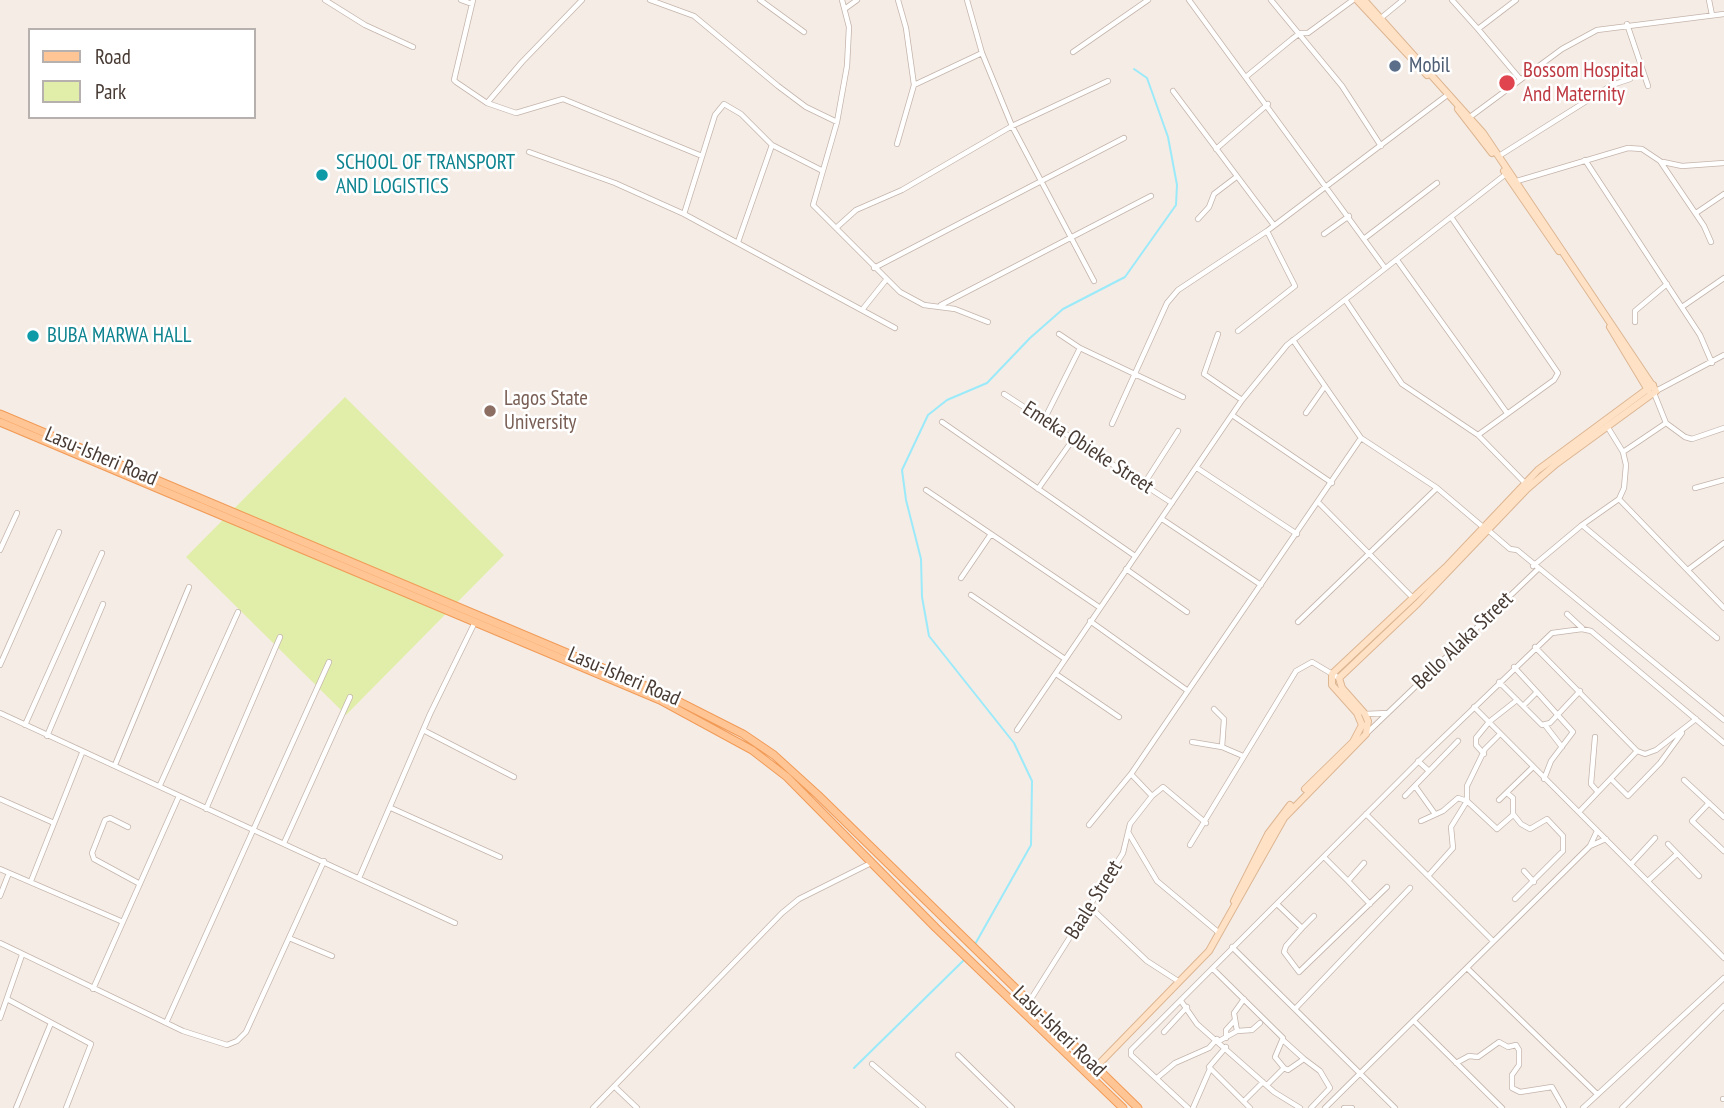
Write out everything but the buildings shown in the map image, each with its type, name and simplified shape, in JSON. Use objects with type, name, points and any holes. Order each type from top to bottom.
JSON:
[{"type":"main road","name":"Lasu-Isheri Road","points":[[0,414],[662,693],[721,721],[758,743],[792,770],[1138,1108]]},
{"type":"main road","name":"Lasu-Isheri Road","points":[[0,422],[660,700],[752,750],[787,777],[1120,1107]]},
{"type":"main road","points":[[198,507],[201,499]]},
{"type":"street","points":[[325,0],[365,25],[413,47]]},
{"type":"street","points":[[461,0],[472,2],[454,79],[487,103],[516,113],[564,99],[702,156]]},
{"type":"street","points":[[487,103],[582,0]]},
{"type":"street","points":[[650,0],[694,16],[806,107],[837,122]]},
{"type":"street","points":[[760,0],[804,32]]},
{"type":"street","points":[[842,0],[849,49],[837,122],[813,205],[886,280],[912,299],[924,304],[941,305],[988,322]]},
{"type":"street","points":[[845,8],[857,0]]},
{"type":"street","points":[[897,144],[914,85],[906,28],[898,0]]},
{"type":"street","points":[[967,0],[982,53],[1012,126],[1094,281]]},
{"type":"street","points":[[1073,52],[1148,0]]},
{"type":"street","points":[[1189,0],[1268,104],[1385,268]]},
{"type":"street","points":[[1271,0],[1342,86],[1381,146]]},
{"type":"street","points":[[1247,76],[1300,33],[1308,33],[1355,0],[1446,96],[1506,174],[1652,391]]},
{"type":"street","points":[[1364,0],[1470,117],[1517,181],[1652,391],[1666,423],[1685,438],[1692,439],[1724,428]]},
{"type":"street","points":[[1381,18],[1403,0]]},
{"type":"street","points":[[1452,0],[1520,79]]},
{"type":"street","points":[[1478,29],[1516,0]]},
{"type":"street","points":[[1709,0],[1712,15]]},
{"type":"street","points":[[1470,117],[1562,49],[1597,30],[1627,24],[1724,14]]},
{"type":"street","points":[[1627,24],[1648,86]]},
{"type":"street","points":[[914,85],[982,53]]},
{"type":"street","points":[[1499,156],[1612,85],[1630,79]]},
{"type":"street","points":[[835,228],[851,213],[902,190],[1012,126],[1108,81]]},
{"type":"street","points":[[1173,91],[1235,178],[1273,224]]},
{"type":"street","points":[[1112,424],[1167,303],[1178,290],[1267,231],[1446,96]]},
{"type":"street","points":[[684,214],[715,115],[724,104],[741,114],[772,145],[821,170]]},
{"type":"street","points":[[1216,149],[1268,104]]},
{"type":"street","points":[[874,268],[1124,138]]},
{"type":"street","points":[[738,242],[772,145]]},
{"type":"street","points":[[1517,181],[1628,148],[1642,149],[1660,161],[1682,166],[1724,163]]},
{"type":"street","points":[[528,152],[615,183],[684,214],[895,328]]},
{"type":"street","points":[[1585,159],[1700,335],[1712,363]]},
{"type":"street","points":[[1660,161],[1696,214],[1711,242]]},
{"type":"street","points":[[1017,730],[1242,400],[1293,340],[1506,174]]},
{"type":"street","points":[[1199,219],[1209,207],[1214,194],[1235,178]]},
{"type":"street","points":[[1365,238],[1437,183]]},
{"type":"street","points":[[1696,214],[1724,194]]},
{"type":"street","points":[[941,305],[1151,196]]},
{"type":"street","points":[[1324,234],[1349,216]]},
{"type":"street","points":[[1451,217],[1558,370],[1555,380],[1478,435]]},
{"type":"street","points":[[1238,331],[1295,286],[1267,231]]},
{"type":"street","points":[[1397,260],[1507,413]]},
{"type":"street","points":[[1682,307],[1724,278]]},
{"type":"street","points":[[862,310],[886,280]]},
{"type":"street","points":[[1635,322],[1634,311],[1667,284]]},
{"type":"street","points":[[1346,301],[1402,384],[1478,435],[1524,482]]},
{"type":"street","points":[[1059,334],[1080,348],[1183,397]]},
{"type":"street","points":[[1218,334],[1204,374],[1242,400]]},
{"type":"street","points":[[1293,340],[1362,438],[1437,488],[1510,549],[1517,550],[1724,720]]},
{"type":"street","points":[[1045,418],[1080,348]]},
{"type":"street","points":[[1335,676],[1418,603],[1486,529],[1524,482],[1652,391],[1724,355]]},
{"type":"street","points":[[1306,413],[1325,386]]},
{"type":"street","points":[[1094,1066],[1178,981],[1218,932],[1259,849],[1281,815],[1359,735],[1362,726],[1359,716],[1332,685],[1335,676],[1536,480],[1652,391]]},
{"type":"street","name":"Emeka Obieke Street","points":[[1004,394],[1045,418],[1172,503]]},
{"type":"street","points":[[1232,415],[1332,483]]},
{"type":"street","points":[[942,422],[1135,556]]},
{"type":"street","points":[[1623,452],[1666,423]]},
{"type":"street","points":[[1607,426],[1623,452],[1626,478],[1619,499],[1724,608]]},
{"type":"street","points":[[1144,484],[1178,430]]},
{"type":"street","points":[[1038,489],[1074,438]]},
{"type":"street","points":[[1089,825],[1131,774],[1362,438]]},
{"type":"street","points":[[1197,468],[1297,534]]},
{"type":"street","points":[[1695,488],[1724,480]]},
{"type":"street","points":[[1298,622],[1437,488]]},
{"type":"street","points":[[926,490],[1100,607]]},
{"type":"street","name":"Bello Alaka Street","points":[[1366,734],[1582,524],[1619,499]]},
{"type":"street","points":[[1318,502],[1413,599]]},
{"type":"street","points":[[0,550],[16,513]]},
{"type":"street","points":[[1162,519],[1261,585]]},
{"type":"street","points":[[1582,524],[1717,638]]},
{"type":"street","points":[[0,665],[59,533]]},
{"type":"street","points":[[961,578],[991,534]]},
{"type":"street","points":[[1689,569],[1724,543]]},
{"type":"street","points":[[25,725],[102,553]]},
{"type":"street","points":[[1126,569],[1187,612]]},
{"type":"street","points":[[115,765],[189,587]]},
{"type":"street","points":[[971,596],[1065,659]]},
{"type":"street","points":[[47,736],[103,604]]},
{"type":"street","points":[[160,785],[238,612]]},
{"type":"street","points":[[1567,614],[1582,629],[1600,638],[1724,743]]},
{"type":"street","points":[[1090,621],[1188,691]]},
{"type":"street","points":[[359,878],[475,622]]},
{"type":"street","points":[[1188,1108],[1130,1052],[1418,761],[1535,647],[1552,633],[1582,629]]},
{"type":"street","points":[[206,808],[280,636]]},
{"type":"street","points":[[1535,647],[1637,751],[1650,753],[1696,719]]},
{"type":"street","points":[[166,1023],[329,662]]},
{"type":"street","points":[[1094,1066],[1209,951],[1284,818],[1366,734],[1366,714],[1342,688],[1335,676],[1312,662],[1296,671],[1243,756],[1206,823],[1190,845]]},
{"type":"street","points":[[1514,667],[1559,713],[1573,732],[1551,761],[1544,779]]},
{"type":"street","points":[[1056,674],[1119,717]]},
{"type":"street","points":[[1499,682],[1545,725],[1562,747]]},
{"type":"street","points":[[1545,725],[1580,691]]},
{"type":"street","points":[[1523,706],[1537,692]]},
{"type":"street","points":[[284,843],[350,697]]},
{"type":"street","points":[[1484,754],[1476,745],[1476,738],[1489,722],[1517,700]]},
{"type":"street","points":[[1474,707],[1532,768],[1650,880],[1724,958]]},
{"type":"street","points":[[1214,709],[1224,719],[1222,747]]},
{"type":"street","points":[[0,713],[455,923]]},
{"type":"street","points":[[1366,714],[1389,713]]},
{"type":"street","points":[[1611,779],[1628,796],[1660,763],[1685,729]]},
{"type":"street","points":[[425,731],[514,777]]},
{"type":"street","points":[[1428,876],[1453,849],[1451,827],[1467,801],[1467,786],[1484,754],[1500,734]]},
{"type":"street","points":[[1595,737],[1591,784],[1598,792]]},
{"type":"street","points":[[1405,796],[1458,741]]},
{"type":"street","points":[[1192,742],[1222,747],[1243,756]]},
{"type":"street","points":[[1578,812],[1637,751]]},
{"type":"street","points":[[31,881],[82,753]]},
{"type":"street","points":[[1418,761],[1429,771]]},
{"type":"street","points":[[1499,800],[1532,768]]},
{"type":"street","points":[[1131,774],[1152,796],[1163,788],[1206,823]]},
{"type":"street","points":[[1684,780],[1724,817]]},
{"type":"street","points":[[1415,786],[1435,814]]},
{"type":"street","points":[[1421,821],[1456,799],[1467,801],[1497,829],[1513,815],[1513,798],[1507,793]]},
{"type":"street","points":[[93,989],[179,796]]},
{"type":"street","name":"Baale Street","points":[[1029,1003],[1123,853],[1128,831],[1152,796]]},
{"type":"street","points":[[0,799],[54,823]]},
{"type":"street","points":[[1709,803],[1691,820],[1724,851]]},
{"type":"street","points":[[391,808],[500,857]]},
{"type":"street","points":[[1366,814],[1493,941]]},
{"type":"street","points":[[1513,815],[1530,829],[1544,818],[1555,824],[1563,836],[1563,851],[1515,899]]},
{"type":"street","points":[[128,827],[110,818],[105,820],[92,853],[94,859],[141,884]]},
{"type":"street","points":[[1128,831],[1157,881],[1218,932]]},
{"type":"street","points":[[1590,846],[1597,831]]},
{"type":"street","points":[[1632,863],[1655,838]]},
{"type":"street","points":[[1325,1108],[1590,846],[1606,839]]},
{"type":"street","points":[[1668,844],[1699,876]]},
{"type":"street","points":[[1650,880],[1677,854]]},
{"type":"street","points":[[1324,857],[1370,904]]},
{"type":"street","points":[[0,943],[166,1023],[227,1045],[237,1041],[246,1032],[324,862]]},
{"type":"street","points":[[593,1108],[782,913],[799,899],[871,863]]},
{"type":"street","points":[[1348,881],[1364,863]]},
{"type":"street","points":[[1552,864],[1561,874]]},
{"type":"street","points":[[0,869],[123,922]]},
{"type":"street","points":[[1524,871],[1534,881]]},
{"type":"street","points":[[0,896],[9,873]]},
{"type":"street","points":[[1314,916],[1286,946],[1284,952],[1299,972],[1387,887]]},
{"type":"street","points":[[1295,1009],[1410,887]]},
{"type":"street","points":[[1277,904],[1302,928]]},
{"type":"street","points":[[1090,907],[1147,961],[1178,981]]},
{"type":"street","points":[[289,938],[332,956]]},
{"type":"street","points":[[1232,947],[1395,1108]]},
{"type":"street","points":[[0,1018],[22,955]]},
{"type":"street","points":[[1467,968],[1597,1094]]},
{"type":"street","points":[[1213,970],[1284,1041],[1320,1071],[1330,1088],[1311,1108]]},
{"type":"street","points":[[1583,1108],[1724,978]]},
{"type":"street","points":[[7,999],[91,1044],[66,1108]]},
{"type":"street","points":[[1237,1031],[1234,1013],[1244,999]]},
{"type":"street","points":[[1181,1001],[1196,1024],[1218,1040],[1265,1083],[1300,1108]]},
{"type":"street","points":[[1622,1108],[1724,1006]]},
{"type":"street","points":[[1164,1032],[1187,1007]]},
{"type":"street","points":[[1226,1038],[1226,1030],[1235,1020]]},
{"type":"street","points":[[1414,1021],[1502,1108]]},
{"type":"street","points":[[16,1108],[51,1023]]},
{"type":"street","points":[[1157,1079],[1175,1063],[1209,1048],[1218,1040],[1237,1031],[1251,1031],[1260,1023]]},
{"type":"street","points":[[1284,1041],[1275,1057],[1284,1068],[1288,1070],[1304,1059]]},
{"type":"street","points":[[1456,1063],[1469,1056],[1478,1057],[1499,1042],[1508,1047],[1516,1045],[1519,1050],[1518,1065],[1512,1075],[1513,1088],[1520,1092],[1552,1087],[1564,1108]]},
{"type":"street","points":[[1193,1108],[1210,1069],[1209,1064],[1226,1047]]},
{"type":"street","points":[[958,1055],[1012,1108]]},
{"type":"street","points":[[872,1063],[922,1108]]},
{"type":"street","points":[[1245,1100],[1284,1068]]},
{"type":"street","points":[[1210,1069],[1245,1100],[1250,1108]]},
{"type":"street","points":[[615,1087],[637,1108]]},
{"type":"street","points":[[1289,1108],[1294,1103]]},
{"type":"street","points":[[1344,1108],[1352,1108]]},
{"type":"green space","points":[[345,397],[504,555],[346,715],[186,557]]},
{"type":"waterway","points":[[974,946],[1031,845],[1032,781],[1014,743],[929,636],[922,597],[921,559],[906,500],[902,470],[928,415],[947,400],[987,383],[1030,338],[1063,309],[1125,277],[1176,205],[1177,185],[1168,137],[1147,78],[1134,69]]},
{"type":"waterway","points":[[854,1068],[965,959]]},
{"type":"place","name":"Mobil","points":[[1395,66]]},
{"type":"place","name":"Bossom Hospital And Maternity","points":[[1507,83]]},
{"type":"place","name":"SCHOOL OF TRANSPORT AND LOGISTICS","points":[[322,175]]},
{"type":"place","name":"BUBA MARWA HALL","points":[[33,336]]},
{"type":"place","name":"Lagos State University","points":[[490,411]]}]
